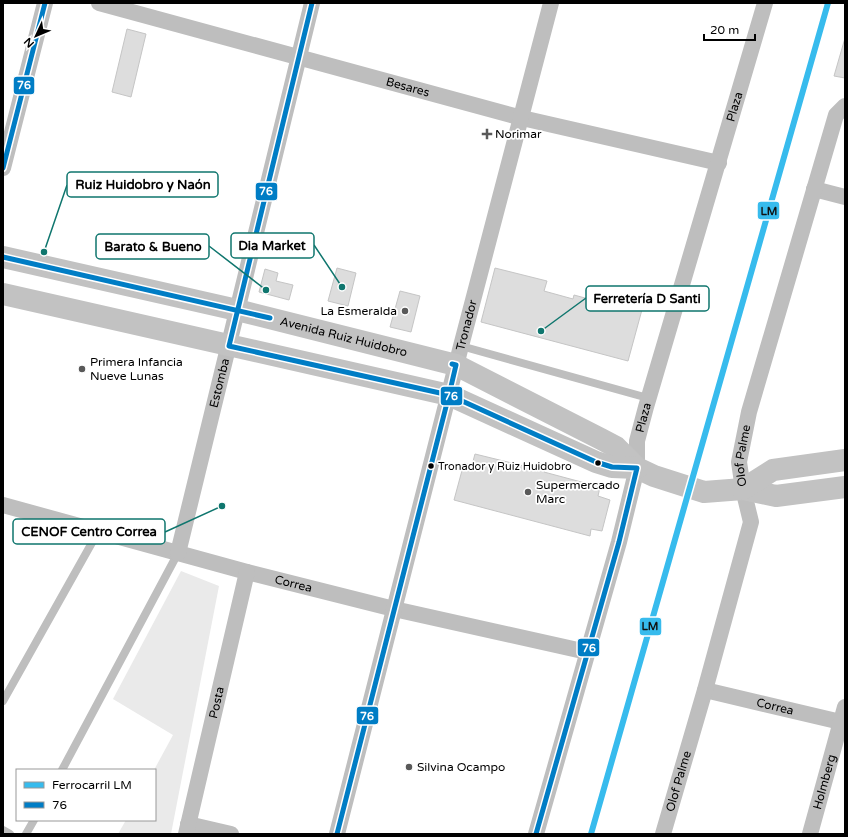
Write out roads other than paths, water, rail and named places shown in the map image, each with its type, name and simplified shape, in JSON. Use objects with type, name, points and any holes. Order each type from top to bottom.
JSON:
[{"type":"main road","name":"Avenida Ruiz Huidobro","points":[[3,257],[237,310],[458,355],[616,448],[637,468],[668,482],[704,492],[743,489],[776,496],[845,487]]},
{"type":"main road","name":"Avenida Ruiz Huidobro","points":[[3,294],[449,396],[596,462],[612,467],[637,468]]},
{"type":"main road","name":"Avenida Ruiz Huidobro","points":[[743,489],[773,470],[845,460]]},
{"type":"street","points":[[3,168],[45,3]]},
{"type":"street","name":"Besares","points":[[99,3],[299,56],[522,118],[719,163]]},
{"type":"street","name":"Estomba","points":[[178,553],[312,3]]},
{"type":"street","name":"Tronador","points":[[336,834],[449,396],[458,355],[522,118],[551,3]]},
{"type":"street","name":"Plaza","points":[[536,834],[619,542],[637,468],[637,441],[648,398],[719,163],[765,3]]},
{"type":"street","name":"Olof Palme","points":[[663,834],[705,690],[751,522],[743,489],[739,462],[749,412],[836,115],[845,106]]},
{"type":"street","points":[[814,189],[845,197]]},
{"type":"street","name":"Correa","points":[[3,505],[247,572],[394,609],[587,652]]},
{"type":"street","name":"Posta","points":[[187,829],[247,572]]},
{"type":"street","name":"Correa","points":[[705,690],[844,717]]},
{"type":"street","name":"Holmberg","points":[[810,834],[844,717]]},
{"type":"street","points":[[187,829],[231,834]]},
{"type":"lane","points":[[458,355],[648,398]]},
{"type":"lane","points":[[3,702],[98,532]]},
{"type":"lane","points":[[63,769],[178,553]]},
{"type":"lane","points":[[26,834],[33,821]]},
{"type":"lane","points":[[3,830],[10,834]]},
{"type":"rail line","name":"LM","points":[[591,834],[828,3]]},
{"type":"place","name":"Norimar","points":[[487,134]]},
{"type":"place","name":"Ruiz Huidobro y Naón","points":[[44,252]]},
{"type":"place","name":"Dia Market","points":[[342,287]]},
{"type":"place","name":"Barato & Bueno","points":[[266,290]]},
{"type":"place","name":"La Esmeralda","points":[[405,311]]},
{"type":"place","name":"Ferretería D Santi","points":[[541,331]]},
{"type":"place","name":"Primera Infancia Nueve Lunas","points":[[82,369]]},
{"type":"place","name":"Tronador y Ruiz Huidobro","points":[[431,466]]},
{"type":"place","name":"Supermercado Marc","points":[[528,492]]},
{"type":"place","name":"CENOF Centro Correa","points":[[222,506]]},
{"type":"place","name":"Silvina Ocampo","points":[[409,767]]}]
